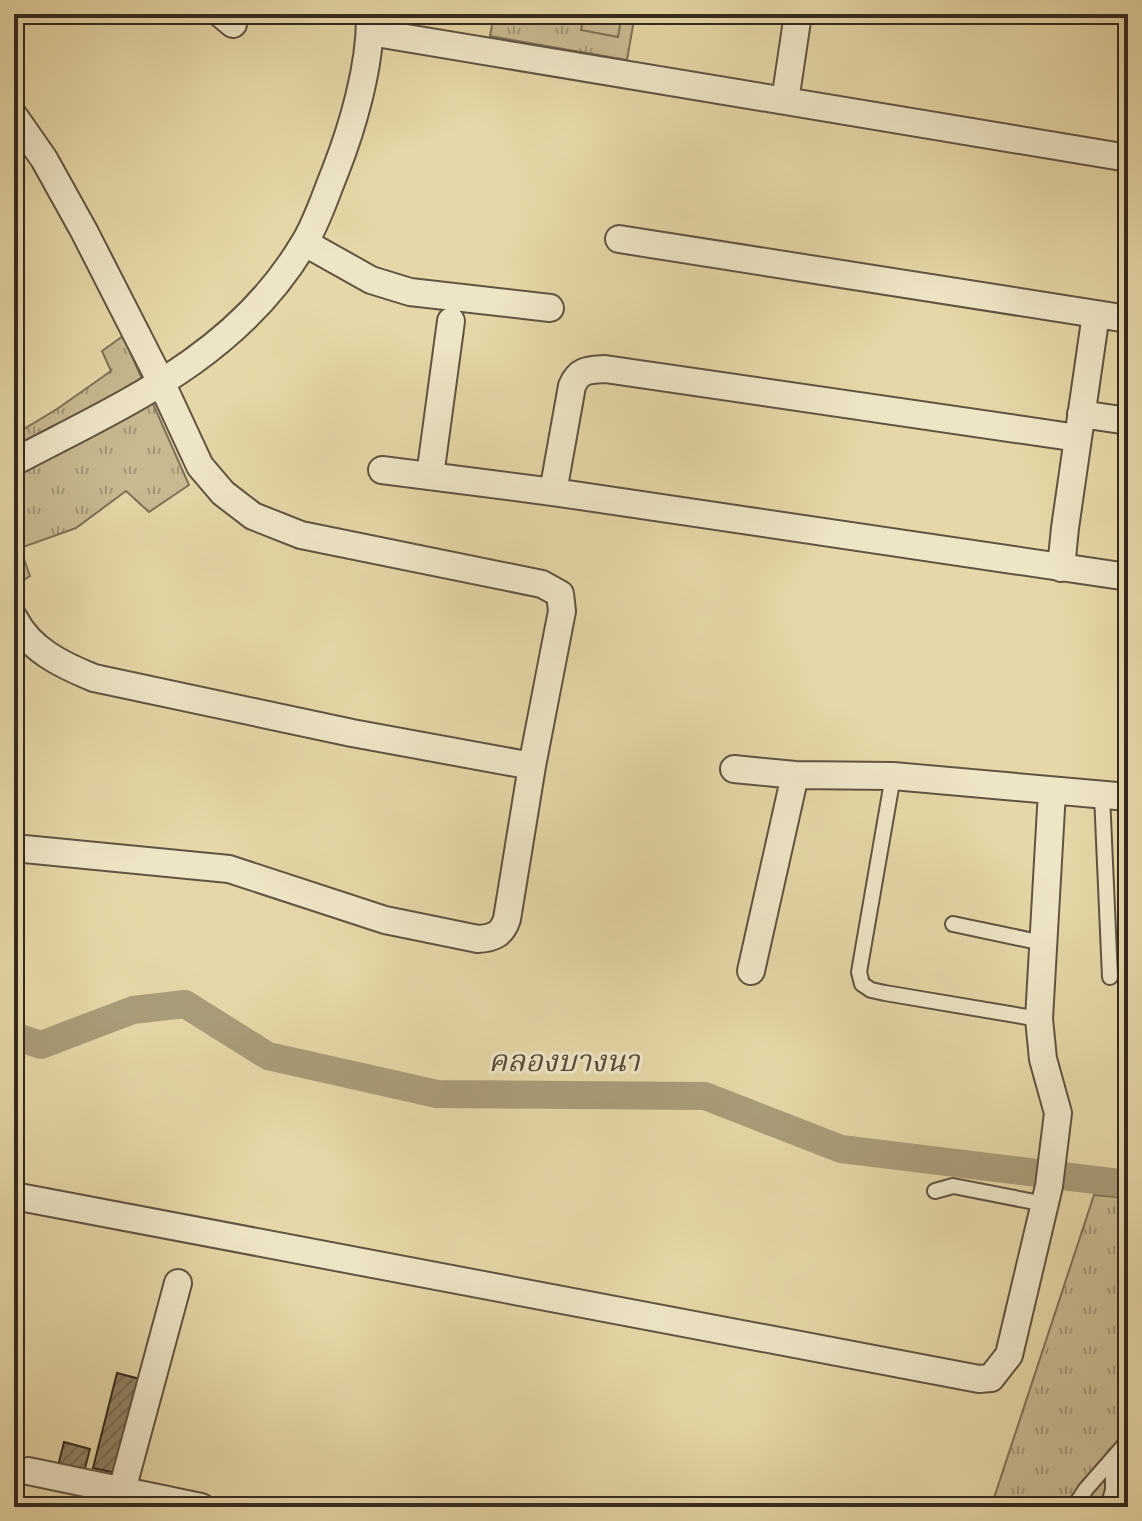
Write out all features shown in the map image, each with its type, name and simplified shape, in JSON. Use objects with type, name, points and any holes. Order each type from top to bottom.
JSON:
[{"type":"street","points":[[785,101],[798,14]]},
{"type":"street","points":[[14,462],[162,384],[209,351],[247,318],[279,281],[305,243],[345,148],[357,103],[370,23],[785,101],[1128,158]]},
{"type":"street","points":[[14,116],[44,159],[77,219],[162,384],[200,466],[223,493],[253,516],[301,535],[542,584],[560,594],[562,611],[507,919],[499,934],[491,939],[385,920],[229,869],[14,848]]},
{"type":"street","points":[[619,239],[1128,319]]},
{"type":"street","points":[[305,243],[371,280],[410,292],[550,308]]},
{"type":"street","points":[[1061,568],[1096,314]]},
{"type":"street","points":[[430,476],[451,321]]},
{"type":"street","points":[[553,492],[572,386],[583,371],[591,370],[621,371],[1080,426],[1128,421]]},
{"type":"street","points":[[382,470],[553,492],[1128,577]]},
{"type":"street","points":[[14,618],[20,630],[41,651],[62,665],[94,678],[352,733],[532,766]]},
{"type":"street","points":[[734,769],[795,775],[893,776],[1115,796]]},
{"type":"street","points":[[751,971],[795,775]]},
{"type":"street","points":[[14,1196],[979,1379],[991,1378],[1009,1355],[1047,1195],[1058,1113],[1043,1059],[1039,1019],[1052,791]]},
{"type":"street","points":[[122,1490],[178,1283]]},
{"type":"street","points":[[28,1471],[197,1507]]},
{"type":"lane","points":[[893,776],[859,972],[862,984],[885,993],[1039,1019]]},
{"type":"lane","points":[[1110,977],[1115,796]]},
{"type":"lane","points":[[953,924],[1043,943]]},
{"type":"lane","points":[[935,1191],[953,1186],[1047,1195]]},
{"type":"lane","points":[[1074,1507],[1128,1441]]},
{"type":"lane","points":[[1108,1507],[1113,1490],[1113,1459]]},
{"type":"green space","points":[[494,14],[635,14],[627,60],[490,36]]},
{"type":"green space","points":[[584,14],[622,14],[618,37],[581,30]]},
{"type":"green space","points":[[123,336],[189,485],[149,512],[126,491],[76,528],[20,548],[30,576],[14,586],[14,435],[111,371],[102,351]]},
{"type":"green space","points":[[1094,1195],[1128,1198],[1128,1507],[991,1507]]},
{"type":"building","points":[[117,1373],[140,1379],[116,1473],[93,1468]]},
{"type":"building","points":[[64,1442],[90,1449],[84,1472],[58,1466]]},
{"type":"waterway","name":"คลองบางนา","points":[[14,1036],[41,1045],[133,1010],[185,1004],[268,1056],[437,1094],[705,1096],[841,1149],[1128,1184]]}]
